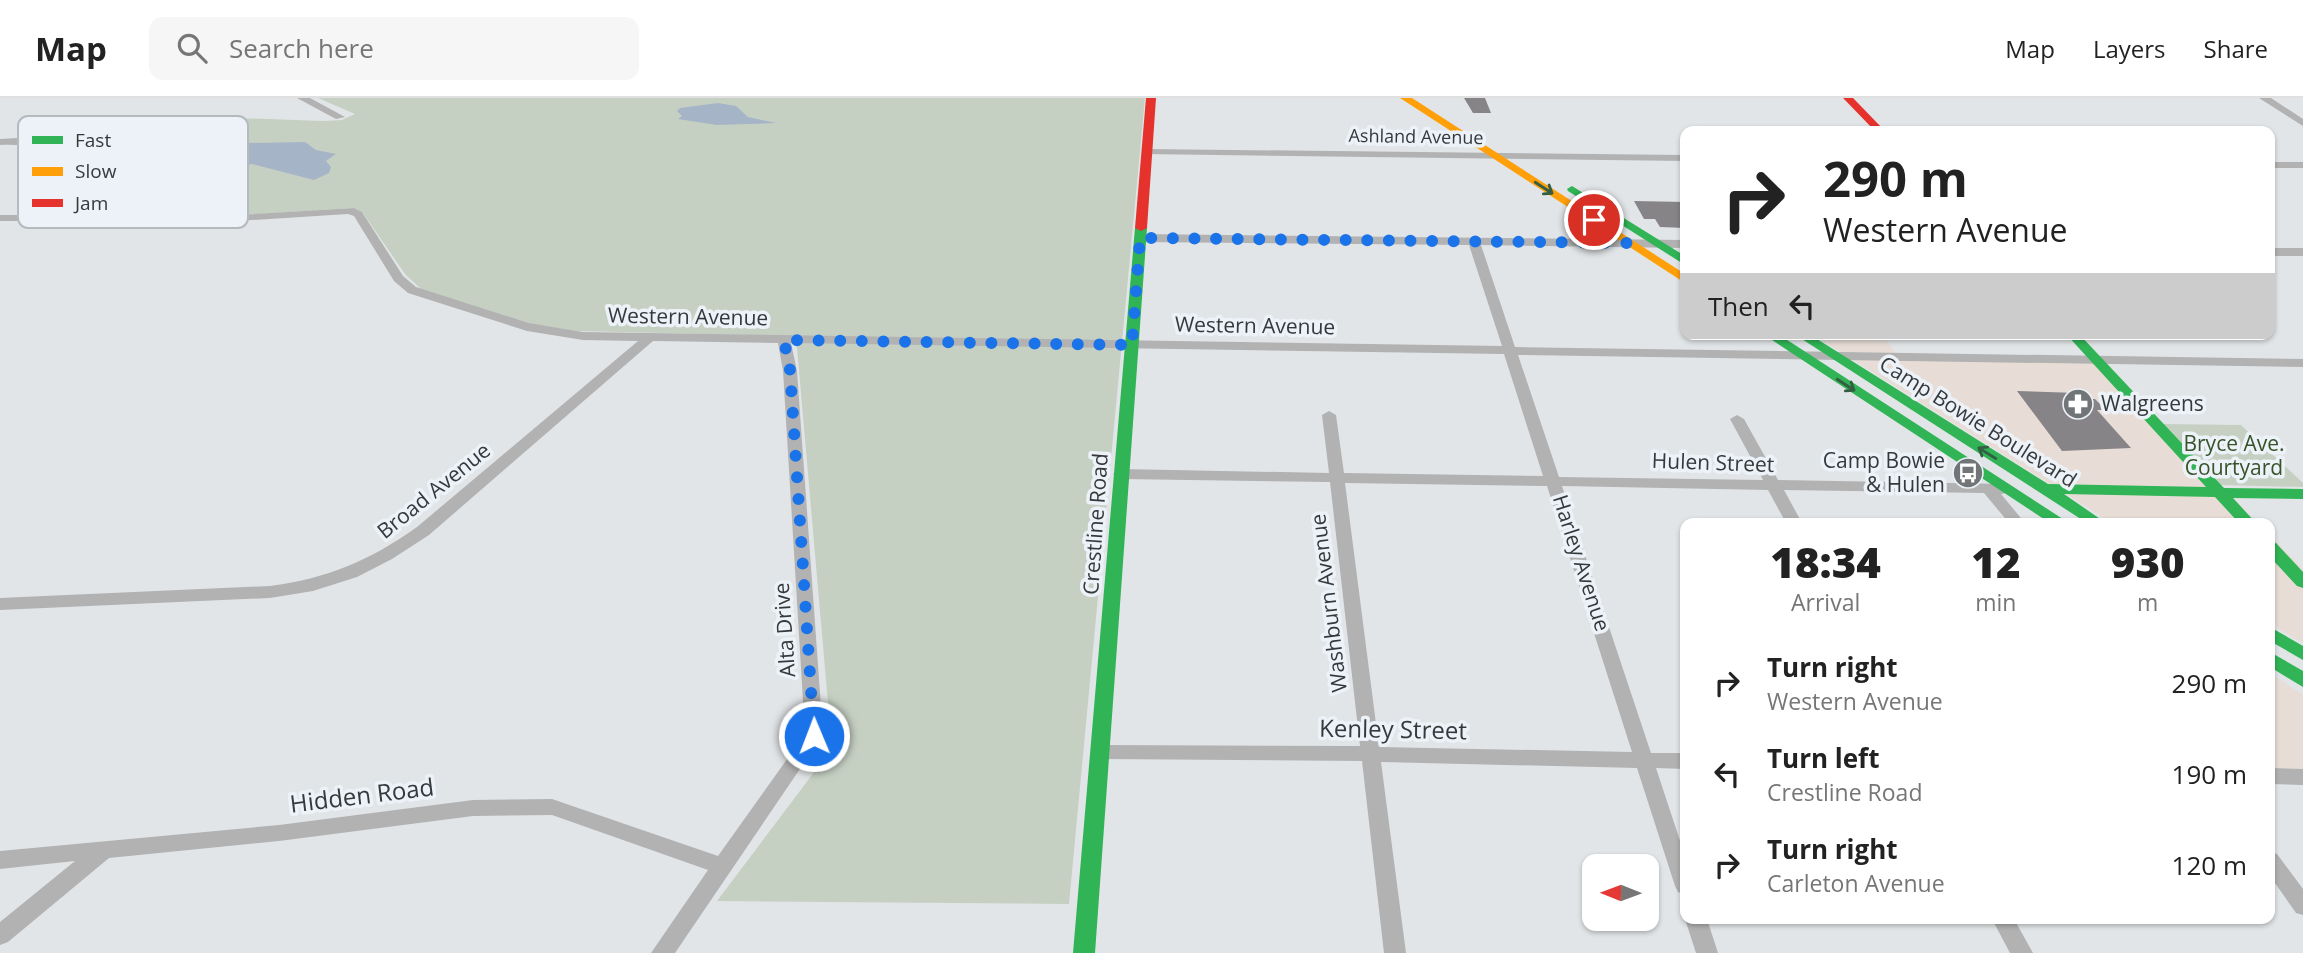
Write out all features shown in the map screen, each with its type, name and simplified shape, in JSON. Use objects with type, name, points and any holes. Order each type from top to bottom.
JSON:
[{"type":"main road","name":"Crestline Road","points":[[1084,953],[1151,98]]},
{"type":"main road","points":[[1405,98],[1680,276]]},
{"type":"main road","points":[[1428,98],[1680,258]]},
{"type":"main road","points":[[1848,98],[1875,126]]},
{"type":"main road","name":"Camp Bowie Boulevard","points":[[1778,340],[2053,518]]},
{"type":"main road","name":"Camp Bowie Boulevard","points":[[1809,340],[2090,518]]},
{"type":"main road","points":[[2078,340],[2243,518]]},
{"type":"main road","name":"Hulen Street","points":[[2008,489],[2303,494]]},
{"type":"main road","points":[[2275,552],[2303,582]]},
{"type":"main road","points":[[2275,636],[2303,654]]},
{"type":"main road","points":[[2275,661],[2303,680]]},
{"type":"street","points":[[302,98],[340,117]]},
{"type":"street","points":[[2264,98],[2303,123]]},
{"type":"street","points":[[0,142],[18,140]]},
{"type":"street","name":"Ashland Avenue","points":[[1147,152],[1680,158]]},
{"type":"street","points":[[2275,165],[2303,165]]},
{"type":"street","name":"Western Avenue","points":[[248,217],[354,211],[398,278],[412,290],[527,327],[583,336],[2303,363]]},
{"type":"street","points":[[0,218],[18,218]]},
{"type":"street","points":[[1140,238],[1680,244]]},
{"type":"street","name":"Harley Avenue","points":[[1474,241],[1680,870]]},
{"type":"street","points":[[2275,252],[2303,252]]},
{"type":"street","name":"Broad Avenue","points":[[0,604],[270,592],[312,588],[352,575],[399,549],[423,531],[648,339]]},
{"type":"street","name":"Alta Drive","points":[[662,953],[814,736],[816,723],[790,370],[784,340]]},
{"type":"street","name":"Washburn Avenue","points":[[1329,415],[1395,953]]},
{"type":"street","points":[[1737,419],[1791,518]]},
{"type":"street","name":"Hulen Street","points":[[1121,474],[2008,489]]},
{"type":"street","points":[[1989,489],[2013,518]]},
{"type":"street","name":"Kenley Street","points":[[1100,752],[1371,754],[1680,761]]},
{"type":"street","points":[[2275,776],[2303,776]]},
{"type":"street","name":"Hidden Road","points":[[0,860],[279,833],[473,808],[552,807],[721,866]]},
{"type":"street","points":[[0,935],[104,850]]},
{"type":"street","points":[[2275,867],[2303,906]]},
{"type":"street","points":[[1698,924],[1707,953]]},
{"type":"street","points":[[2006,924],[2022,953]]},
{"type":"shaded area","points":[[1822,340],[1886,340],[1898,357],[2097,360],[2253,518],[2104,518]]},
{"type":"shaded area","points":[[2275,540],[2303,569],[2303,643],[2275,626]]},
{"type":"shaded area","points":[[2275,676],[2303,695],[2303,769],[2275,768]]},
{"type":"green space","points":[[318,98],[1145,98],[1069,904],[717,901],[818,767],[827,749],[830,726],[796,336],[577,331],[532,324],[421,289],[405,274],[363,213],[354,208],[248,215],[248,118],[323,121],[342,120],[355,114]]},
{"type":"green space","name":"Bryce Ave. Courtyard","points":[[2162,424],[2241,425],[2303,483],[2303,487],[2221,485]]},
{"type":"water","points":[[718,103],[736,106],[748,117],[776,123],[717,125],[678,119],[682,116],[677,111],[680,108]]},
{"type":"water","points":[[305,142],[316,150],[336,154],[326,161],[331,167],[329,173],[314,180],[248,165],[248,143]]},
{"type":"building","points":[[1464,98],[1485,98],[1491,113],[1473,113]]},
{"type":"building","points":[[1634,201],[1680,202],[1680,228],[1660,227],[1655,219],[1644,219]]},
{"type":"building","name":"Walgreens","points":[[2017,391],[2078,393],[2083,399],[2095,399],[2106,410],[2097,410],[2131,448],[2062,451]]},
{"type":"traffic: fast","points":[[1572,189],[1680,258]]},
{"type":"traffic: fast","points":[[1084,953],[1141,228]]},
{"type":"traffic: fast","points":[[1778,340],[2053,518]]},
{"type":"traffic: fast","points":[[1809,340],[2090,518]]},
{"type":"traffic: fast","points":[[2078,340],[2243,518]]},
{"type":"traffic: fast","points":[[2046,489],[2303,494]]},
{"type":"traffic: fast","points":[[2275,552],[2303,582]]},
{"type":"traffic: fast","points":[[2275,636],[2303,654]]},
{"type":"traffic: fast","points":[[2275,661],[2303,680]]},
{"type":"traffic: slow","points":[[1405,98],[1680,276]]},
{"type":"traffic: jam","points":[[1141,228],[1151,98]]},
{"type":"traffic: jam","points":[[1848,98],[1875,126]]},
{"type":"place","name":"Walgreens","points":[[2078,404]]},
{"type":"place","name":"Camp Bowie & Hulen","points":[[1968,473]]},
{"type":"route","points":[[814,736],[816,723],[790,370],[784,340],[1132,345],[1140,238],[1629,243],[1594,220]]}]
